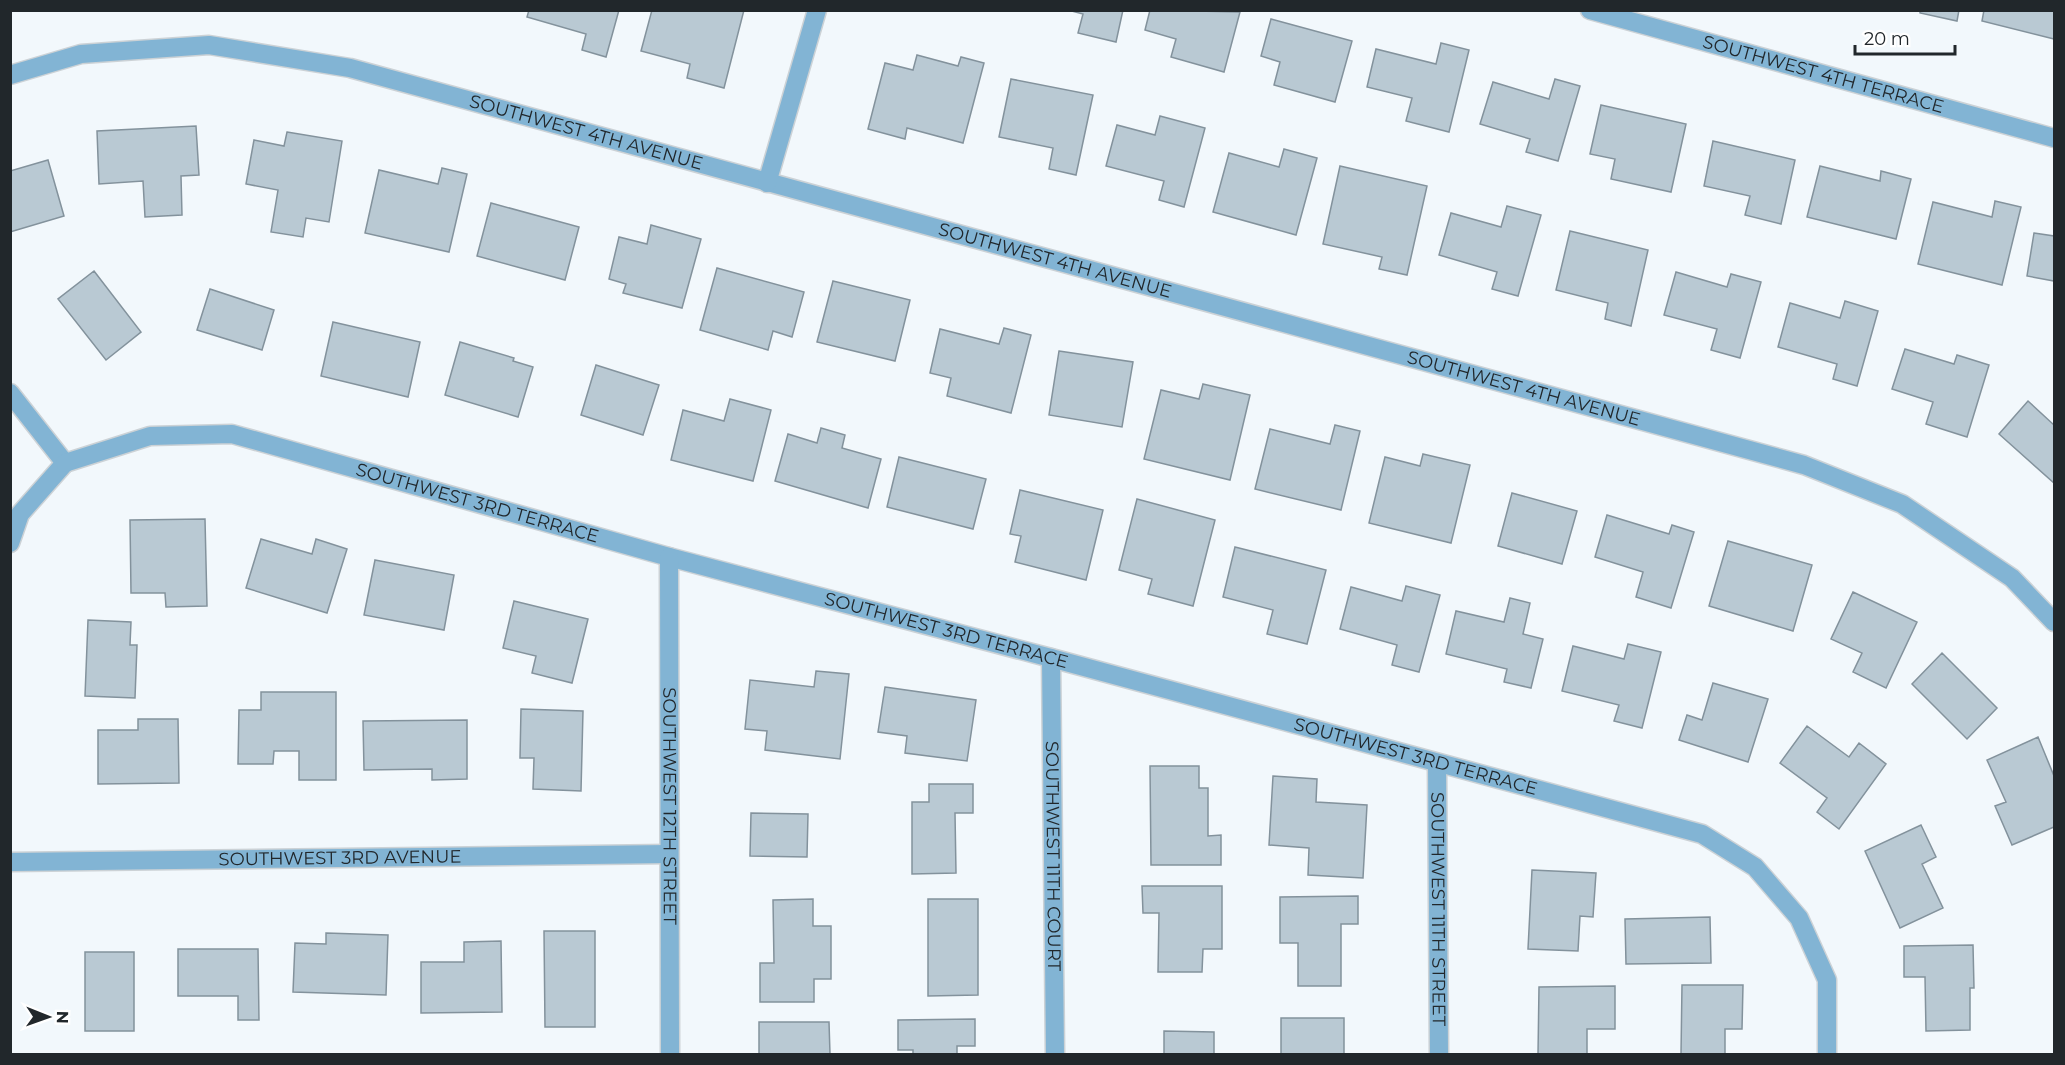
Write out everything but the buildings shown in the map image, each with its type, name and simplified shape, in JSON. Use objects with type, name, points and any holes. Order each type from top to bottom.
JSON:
[{"type":"street","points":[[767,183],[817,10]]},
{"type":"street","name":"SOUTHWEST 4TH TERRACE","points":[[1590,10],[2055,138]]},
{"type":"street","name":"SOUTHWEST 4TH AVENUE","points":[[10,75],[81,54],[209,45],[350,68],[1804,465],[1902,504],[2012,578],[2055,621]]},
{"type":"street","points":[[10,393],[65,463],[20,514],[10,543]]},
{"type":"street","name":"SOUTHWEST 3RD TERRACE","points":[[65,463],[150,436],[232,434],[669,557],[1702,834],[1755,867],[1798,918],[1827,981],[1827,1054]]},
{"type":"street","name":"SOUTHWEST 12TH STREET","points":[[669,557],[670,1054]]},
{"type":"street","name":"SOUTHWEST 11TH COURT","points":[[1051,658],[1055,1054]]},
{"type":"street","name":"SOUTHWEST 11TH STREET","points":[[1437,763],[1439,1054]]},
{"type":"street","name":"SOUTHWEST 3RD AVENUE","points":[[10,862],[669,854]]}]
